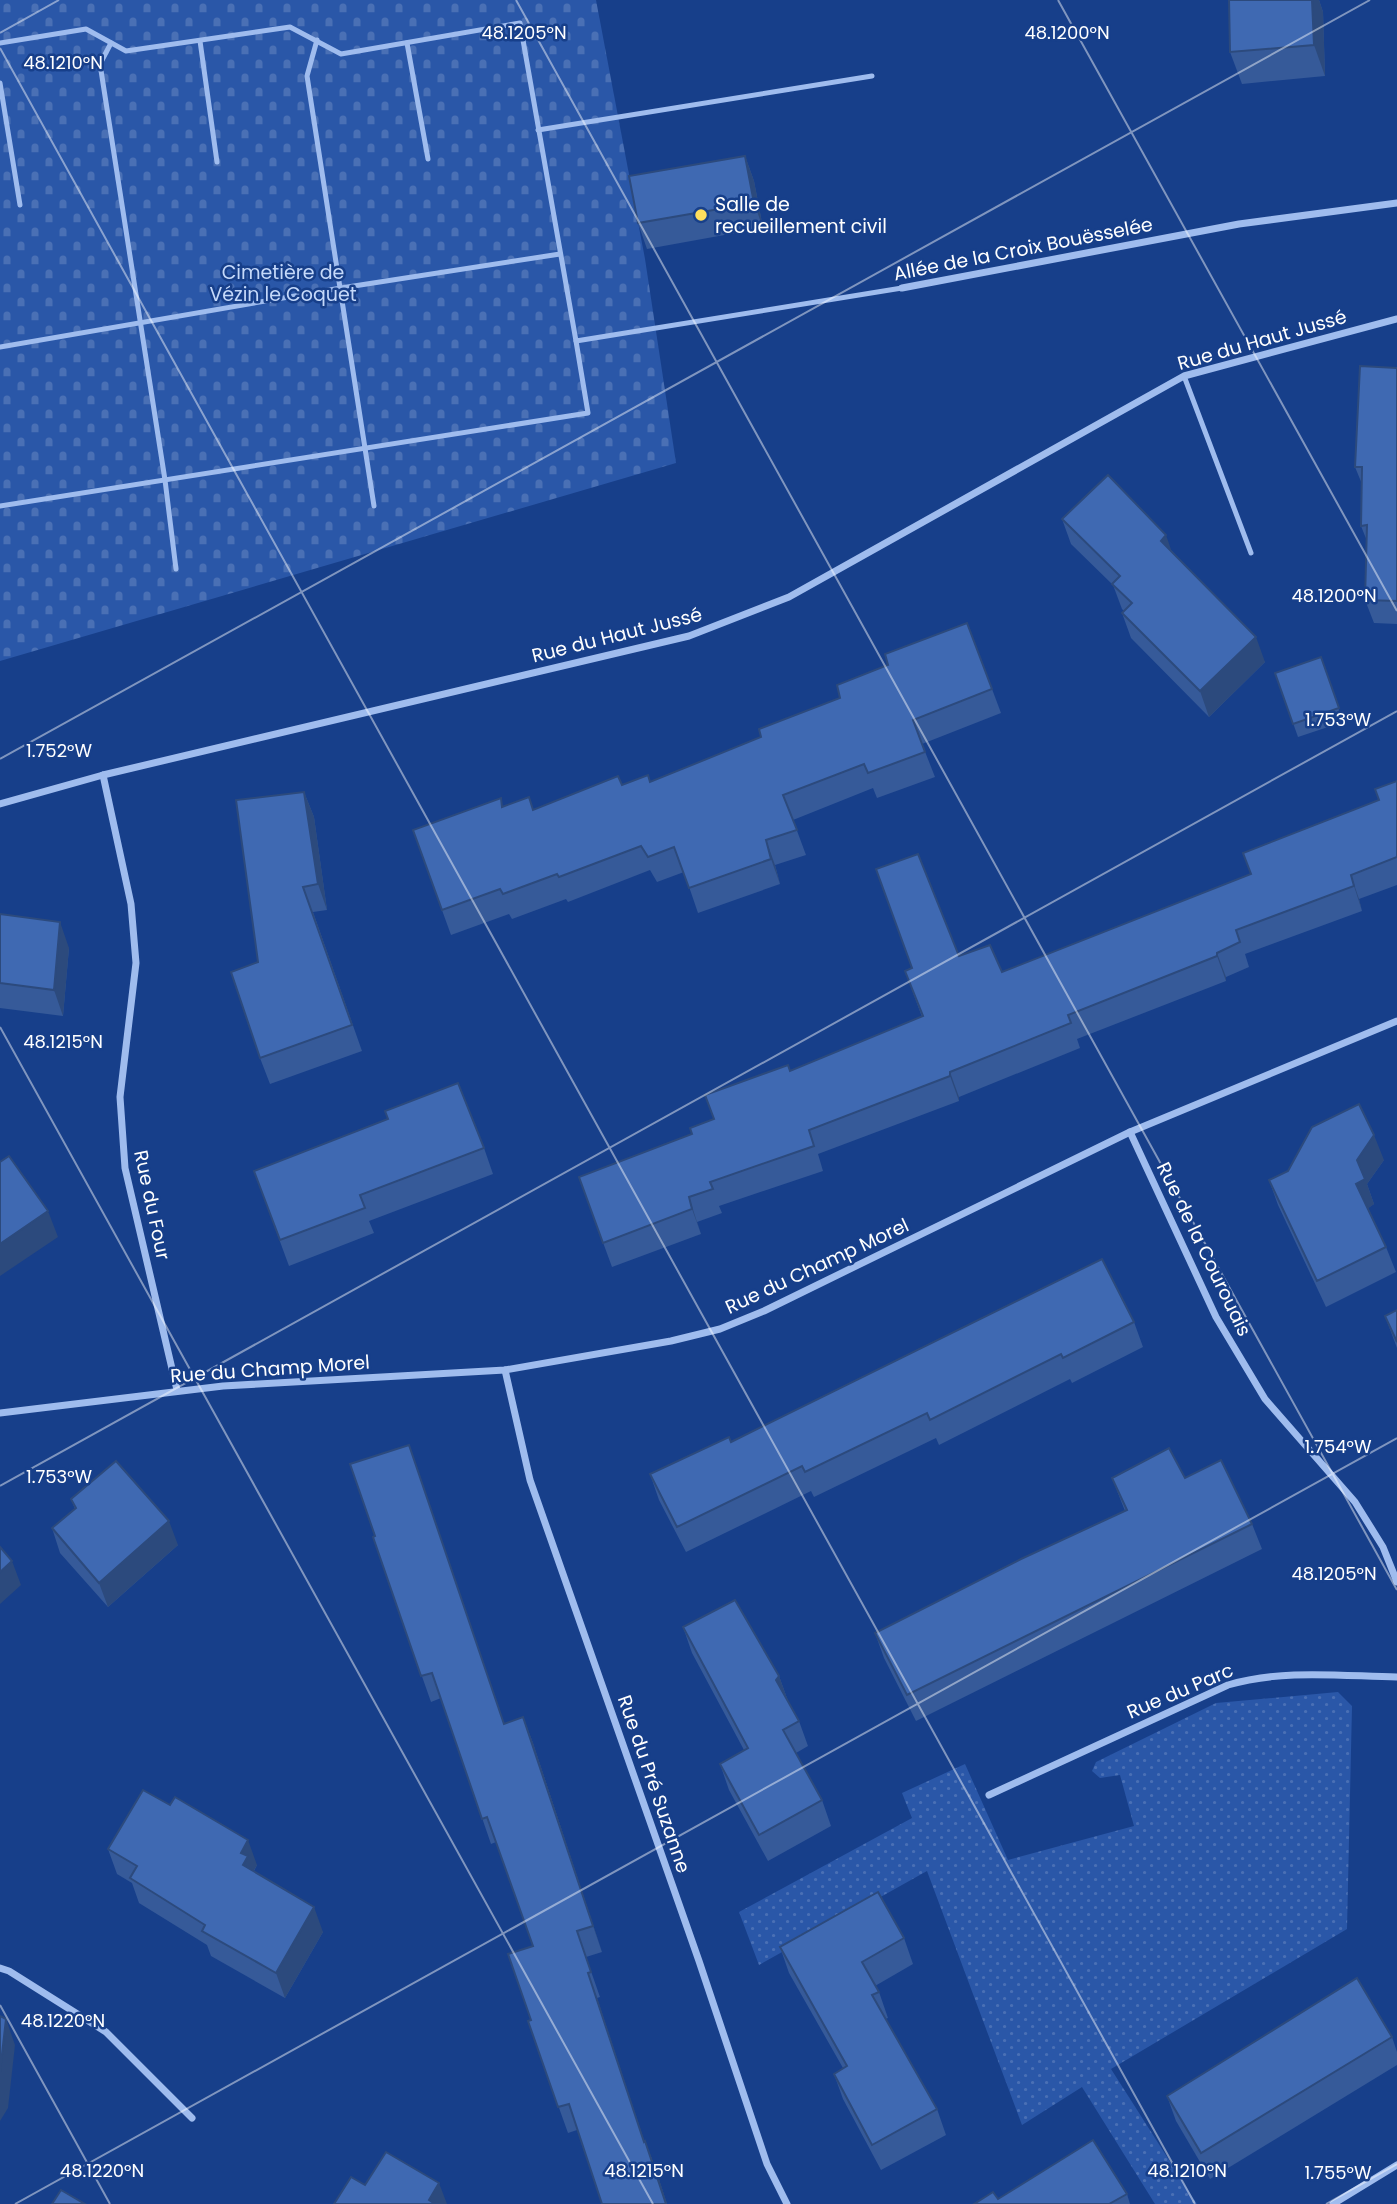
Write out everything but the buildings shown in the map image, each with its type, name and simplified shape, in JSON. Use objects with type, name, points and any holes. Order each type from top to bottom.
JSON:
[{"type":"street","name":"Allée de la Croix Bouësselée","points":[[902,288],[1239,224],[1397,203]]},
{"type":"street","name":"Rue du Haut Jussé","points":[[0,804],[103,775],[688,636],[789,597],[1184,376],[1397,319]]},
{"type":"street","name":"Rue du Four","points":[[103,775],[131,904],[136,963],[120,1097],[125,1168],[177,1390]]},
{"type":"street","name":"Rue du Champ Morel","points":[[0,1413],[223,1385],[505,1370],[720,1329],[764,1311],[1130,1132],[1397,1021]]},
{"type":"street","name":"Rue de la Courouais","points":[[1130,1132],[1216,1317],[1265,1399],[1355,1503],[1383,1547],[1397,1583]]},
{"type":"street","name":"Rue du Pré Suzanne","points":[[505,1370],[530,1480],[699,1961],[767,2164],[787,2204]]},
{"type":"street","name":"Rue du Parc","points":[[989,1796],[1228,1685],[1257,1677],[1283,1674],[1397,1676]]},
{"type":"street","points":[[0,1968],[9,1970],[106,2032],[192,2118]]},
{"type":"street","points":[[1333,2204],[1397,2165]]},
{"type":"lane","points":[[0,43],[86,29],[126,51],[290,27],[341,54],[520,23],[589,413],[0,506]]},
{"type":"lane","points":[[200,40],[217,162]]},
{"type":"lane","points":[[317,40],[307,76],[374,506]]},
{"type":"lane","points":[[111,43],[100,64],[176,569]]},
{"type":"lane","points":[[407,43],[428,159]]},
{"type":"lane","points":[[538,130],[872,76]]},
{"type":"lane","points":[[0,83],[20,205]]},
{"type":"lane","points":[[0,348],[341,288],[560,254]]},
{"type":"lane","name":"Allée de la Croix Bouësselée","points":[[576,341],[902,288]]},
{"type":"lane","points":[[1184,376],[1251,553]]},
{"type":"green space","name":"Cimetière de Vézin le Coquet","points":[[0,0],[596,0],[645,259],[676,463],[0,661]]},
{"type":"green space","points":[[1338,1692],[1352,1706],[1347,1929],[1111,2069],[1197,2204],[1155,2204],[1082,2087],[1022,2125],[927,1871],[759,1965],[739,1912],[912,1818],[902,1793],[965,1764],[1008,1860],[1134,1826],[1120,1775],[1100,1778],[1092,1771],[1096,1762],[1216,1703]]},
{"type":"place","name":"Salle de recueillement civil","points":[[701,215]]}]
